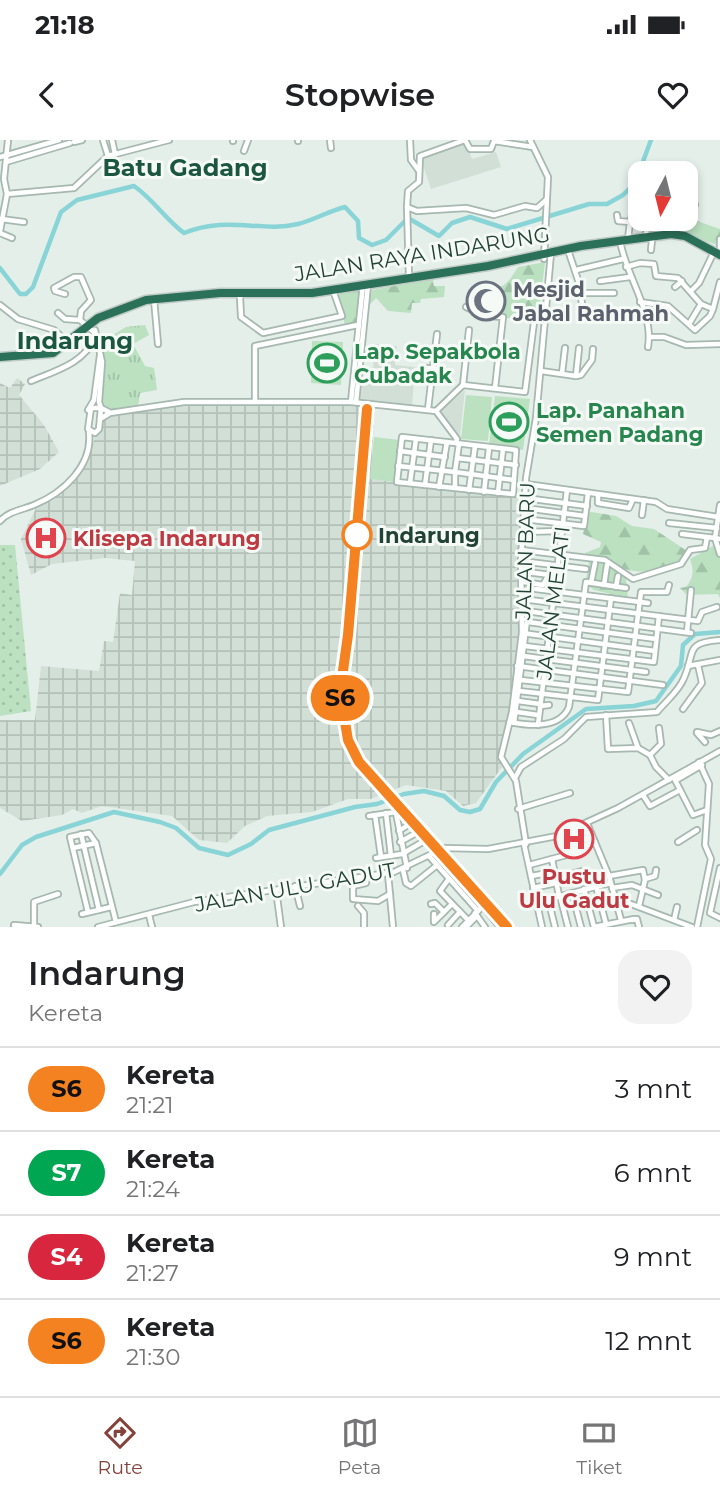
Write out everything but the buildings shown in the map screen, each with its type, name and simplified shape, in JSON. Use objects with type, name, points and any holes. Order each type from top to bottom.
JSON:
[{"type":"highway","name":"JALAN RAYA INDARUNG","points":[[0,357],[46,354],[89,327],[128,308],[154,300],[220,293],[336,297],[366,284],[671,234],[685,236],[717,257]]},
{"type":"highway","name":"JALAN RAYA INDARUNG","points":[[649,238],[681,239],[717,257]]},
{"type":"highway","name":"JALAN RAYA INDARUNG","points":[[154,300],[312,293],[547,254],[569,253],[623,241]]},
{"type":"street","points":[[8,140],[4,158],[7,194],[0,232],[12,238]]},
{"type":"street","points":[[4,158],[59,140]]},
{"type":"street","points":[[4,158],[82,140]]},
{"type":"street","points":[[103,140],[108,156]]},
{"type":"street","points":[[112,140],[115,154]]},
{"type":"street","points":[[7,194],[74,188],[108,156],[169,140]]},
{"type":"street","points":[[244,150],[247,140]]},
{"type":"street","points":[[330,140],[331,148]]},
{"type":"street","points":[[410,140],[411,160],[420,172]]},
{"type":"street","points":[[409,277],[408,191],[418,184],[419,156],[465,140],[470,149],[491,149],[494,142],[533,147]]},
{"type":"street","name":"JALAN BARU","points":[[514,776],[501,757],[512,723],[524,633],[522,532],[541,371],[547,254],[543,221],[546,171],[530,140]]},
{"type":"street","points":[[407,209],[417,211],[466,208],[494,215],[525,206],[537,208],[545,201]]},
{"type":"street","points":[[617,215],[618,221],[628,222]]},
{"type":"street","points":[[1,219],[24,222]]},
{"type":"street","points":[[628,229],[623,241],[623,259],[650,337],[648,347]]},
{"type":"street","points":[[648,231],[651,250]]},
{"type":"street","points":[[720,239],[720,247]]},
{"type":"street","name":"JALAN RAYA INDARUNG","points":[[569,253],[576,270],[583,311]]},
{"type":"street","points":[[691,290],[717,257]]},
{"type":"street","points":[[576,270],[623,259]]},
{"type":"street","points":[[626,267],[640,263],[654,264],[656,276],[675,276],[691,290],[701,304],[713,309]]},
{"type":"street","points":[[65,294],[55,291],[54,287],[76,276],[81,277],[91,300],[80,311],[101,353],[98,400],[101,408],[100,419],[96,433],[90,440]]},
{"type":"street","points":[[600,281],[630,277]]},
{"type":"street","points":[[675,287],[681,281]]},
{"type":"street","points":[[640,302],[664,304],[695,330],[710,316],[720,282]]},
{"type":"street","points":[[699,283],[703,288]]},
{"type":"street","points":[[360,341],[358,325],[366,284]]},
{"type":"street","points":[[353,402],[366,284]]},
{"type":"street","points":[[580,293],[614,293]]},
{"type":"street","points":[[240,297],[240,315],[263,334],[341,316],[336,297]]},
{"type":"street","points":[[154,300],[158,344]]},
{"type":"street","points":[[689,324],[701,304]]},
{"type":"street","points":[[0,305],[18,319],[57,331],[67,343]]},
{"type":"street","points":[[466,307],[486,316],[503,317],[495,388]]},
{"type":"street","points":[[58,313],[65,319],[89,327]]},
{"type":"street","points":[[463,385],[526,391],[534,322]]},
{"type":"street","points":[[256,402],[256,346],[358,325]]},
{"type":"street","points":[[31,381],[77,360],[90,347],[89,327]]},
{"type":"street","points":[[436,411],[463,385],[469,330]]},
{"type":"street","points":[[428,410],[438,334]]},
{"type":"street","points":[[650,337],[664,337],[686,345],[720,344]]},
{"type":"street","points":[[562,373],[565,348]]},
{"type":"street","points":[[576,376],[579,348]]},
{"type":"street","points":[[541,371],[582,375],[592,360],[593,349]]},
{"type":"street","points":[[0,521],[7,514],[38,504],[65,486],[83,465],[90,440],[88,408],[94,400],[99,377]]},
{"type":"street","points":[[100,419],[110,412],[184,402],[353,402],[436,411],[457,439],[454,488]]},
{"type":"street","points":[[89,414],[92,408],[110,412]]},
{"type":"street","points":[[89,432],[96,433]]},
{"type":"street","points":[[402,437],[457,444],[517,451],[513,494],[397,481],[402,437]]},
{"type":"street","points":[[410,484],[416,439]]},
{"type":"street","points":[[425,485],[431,440]]},
{"type":"street","points":[[439,487],[444,471],[447,442]]},
{"type":"street","points":[[470,490],[475,446]]},
{"type":"street","points":[[484,492],[489,447]]},
{"type":"street","points":[[498,494],[503,449]]},
{"type":"street","points":[[400,451],[445,457]]},
{"type":"street","points":[[457,458],[516,465]]},
{"type":"street","points":[[398,466],[513,480]]},
{"type":"street","points":[[526,484],[644,500],[658,503],[667,509],[719,516]]},
{"type":"street","name":"JALAN MELATI","points":[[538,725],[567,490]]},
{"type":"street","points":[[524,519],[584,526],[588,493]]},
{"type":"street","points":[[598,495],[598,503],[629,508],[633,499]]},
{"type":"street","points":[[525,498],[587,506]]},
{"type":"street","points":[[642,515],[644,500]]},
{"type":"street","points":[[720,505],[717,538],[720,554]]},
{"type":"street","points":[[525,508],[585,516]]},
{"type":"street","points":[[670,523],[718,526]]},
{"type":"street","points":[[522,532],[562,531]]},
{"type":"street","points":[[682,534],[717,538]]},
{"type":"street","points":[[522,550],[605,560],[628,577],[642,578],[681,564],[690,550],[705,548],[707,537]]},
{"type":"street","points":[[521,561],[586,569]]},
{"type":"street","points":[[591,583],[595,563]]},
{"type":"street","points":[[604,585],[607,565]]},
{"type":"street","points":[[549,574],[543,585],[524,582],[525,572],[549,574],[556,576]]},
{"type":"street","points":[[616,587],[618,576]]},
{"type":"street","points":[[626,588],[586,582],[583,595],[580,617],[578,640],[570,697],[565,715],[538,725],[512,723],[517,712],[520,691],[519,667],[524,656],[527,611],[551,615],[580,617],[658,627],[689,633],[691,590]]},
{"type":"street","points":[[521,680],[626,693],[630,682],[641,591],[667,592],[668,584]]},
{"type":"street","points":[[536,589],[648,603]]},
{"type":"street","points":[[520,691],[596,701],[600,690],[611,598]]},
{"type":"street","points":[[522,599],[698,621],[701,612],[717,607]]},
{"type":"street","points":[[525,646],[654,662],[659,616]]},
{"type":"street","points":[[527,622],[656,639]]},
{"type":"street","points":[[524,633],[655,650]]},
{"type":"street","points":[[542,927],[528,865],[514,776],[521,768],[564,739],[584,719],[657,712],[679,686],[688,666],[690,653],[700,642],[720,640]]},
{"type":"street","points":[[524,656],[646,672]]},
{"type":"street","points":[[688,666],[720,660]]},
{"type":"street","points":[[682,709],[702,683],[698,665]]},
{"type":"street","points":[[519,667],[663,685]]},
{"type":"street","points":[[518,701],[549,705]]},
{"type":"street","points":[[517,712],[538,715]]},
{"type":"street","points":[[606,715],[610,737],[608,749],[638,748],[650,755],[656,767],[672,779],[680,790],[693,815],[707,810]]},
{"type":"street","points":[[629,723],[638,748]]},
{"type":"street","points":[[650,755],[661,744],[659,728]]},
{"type":"street","points":[[705,742],[697,732],[711,735],[720,731]]},
{"type":"street","name":"JALAN ULU GADUT","points":[[98,927],[194,902],[388,874],[405,869],[443,848],[488,849],[557,836],[643,795],[720,751]]},
{"type":"street","points":[[614,898],[694,927],[712,859],[705,849],[709,784],[701,764]]},
{"type":"street","points":[[643,795],[650,806],[680,790]]},
{"type":"street","points":[[518,809],[570,793]]},
{"type":"street","points":[[396,812],[406,883],[413,886],[436,866]]},
{"type":"street","points":[[426,841],[402,854],[378,858],[372,815],[396,812],[411,823],[437,852]]},
{"type":"street","points":[[386,813],[391,856]]},
{"type":"street","points":[[399,831],[411,823]]},
{"type":"street","points":[[587,823],[609,876],[621,920]]},
{"type":"street","points":[[678,842],[706,827]]},
{"type":"street","points":[[400,842],[418,832]]},
{"type":"street","points":[[81,834],[99,910]]},
{"type":"street","points":[[89,912],[70,837],[81,834],[94,836],[116,922]]},
{"type":"street","points":[[528,865],[576,852],[595,842]]},
{"type":"street","points":[[73,848],[96,843]]},
{"type":"street","points":[[87,858],[99,855]]},
{"type":"street","points":[[429,856],[477,913],[483,927]]},
{"type":"street","points":[[552,859],[568,927]]},
{"type":"street","points":[[90,867],[101,864]]},
{"type":"street","points":[[609,876],[641,869],[645,879],[638,906]]},
{"type":"street","points":[[720,869],[717,893],[710,913],[720,918]]},
{"type":"street","points":[[645,879],[656,876],[656,870]]},
{"type":"street","points":[[533,888],[555,878],[583,871]]},
{"type":"street","points":[[388,874],[393,927]]},
{"type":"street","points":[[92,878],[104,875]]},
{"type":"street","points":[[367,876],[366,883],[353,886],[355,900],[377,901],[390,894]]},
{"type":"street","points":[[531,877],[555,878]]},
{"type":"street","points":[[448,880],[440,891],[468,920]]},
{"type":"street","points":[[537,902],[596,886],[632,885],[658,895]]},
{"type":"street","points":[[94,889],[107,886]]},
{"type":"street","points":[[295,886],[300,906]]},
{"type":"street","points":[[596,886],[605,925]]},
{"type":"street","points":[[276,890],[281,927]]},
{"type":"street","points":[[584,890],[594,927],[637,919]]},
{"type":"street","points":[[572,893],[581,927]]},
{"type":"street","points":[[14,925],[36,927],[34,902],[58,894]]},
{"type":"street","points":[[85,898],[109,897]]},
{"type":"street","points":[[548,899],[555,927]]},
{"type":"street","points":[[430,905],[435,903],[444,912]]},
{"type":"street","points":[[433,914],[434,922],[452,904]]},
{"type":"street","points":[[82,914],[111,906]]},
{"type":"street","points":[[358,906],[364,913],[364,927]]},
{"type":"street","points":[[464,927],[468,920],[485,906],[500,927]]},
{"type":"street","points":[[674,920],[677,907]]},
{"type":"street","points":[[448,925],[460,912]]},
{"type":"street","points":[[464,927],[477,913]]},
{"type":"street","points":[[149,915],[152,927]]},
{"type":"street","points":[[605,925],[637,919]]},
{"type":"street","points":[[637,919],[639,927]]},
{"type":"shaded area","points":[[466,141],[472,159],[496,152],[501,167],[431,189],[420,156]]},
{"type":"shaded area","points":[[375,344],[397,346],[395,365],[415,367],[412,406],[360,400],[363,381],[372,382]]},
{"type":"shaded area","points":[[17,378],[25,384],[19,395],[44,425],[59,452],[40,469],[0,486],[0,383],[10,388]]},
{"type":"shaded area","points":[[465,390],[460,436],[440,412]]},
{"type":"shaded area","points":[[185,404],[375,404],[371,479],[523,498],[517,580],[520,628],[509,722],[499,759],[502,767],[476,803],[463,806],[446,791],[406,785],[371,799],[348,799],[312,812],[267,816],[245,826],[227,843],[199,840],[172,816],[102,806],[82,813],[73,809],[62,815],[22,821],[0,808],[0,720],[35,720],[41,666],[99,671],[104,641],[113,642],[120,593],[132,595],[135,561],[105,558],[52,564],[31,575],[21,539],[37,506],[73,483],[85,464],[103,416]]},
{"type":"green space","points":[[698,221],[720,229],[720,246],[684,233],[698,231]]},
{"type":"green space","points":[[545,262],[538,321],[492,316],[501,301],[488,293],[492,285],[504,285],[518,267]]},
{"type":"green space","points":[[433,279],[434,286],[445,286],[444,297],[421,299],[420,303],[412,303],[411,313],[388,311],[376,298],[369,305],[372,290]]},
{"type":"green space","points":[[362,290],[359,324],[345,327],[342,308],[336,295]]},
{"type":"green space","points":[[145,325],[149,335],[133,344],[145,366],[154,368],[157,390],[140,393],[138,407],[104,410],[99,402],[105,361],[98,339],[106,339],[126,327]]},
{"type":"green space","name":"Lap. Sepakbola Cubadak","points":[[312,341],[343,342],[341,385],[311,383]]},
{"type":"green space","points":[[466,395],[492,397],[488,441],[461,439]]},
{"type":"green space","name":"Lap. Panahan Semen Padang","points":[[495,396],[530,399],[523,450],[489,445]]},
{"type":"green space","points":[[374,437],[400,440],[395,482],[370,479]]},
{"type":"green space","points":[[587,513],[616,516],[632,526],[654,529],[693,555],[660,570],[643,572],[625,569],[628,598],[594,590],[585,584],[589,564],[585,553],[600,547],[601,542],[583,534]]},
{"type":"green space","points":[[720,542],[720,598],[718,594],[687,595],[680,588],[686,587],[692,577],[690,559]]},
{"type":"green space","points":[[0,545],[15,545],[31,711],[0,716]]},
{"type":"waterway","points":[[0,268],[20,294],[26,294],[33,287],[61,212],[77,200],[134,186],[184,233],[215,225],[270,227],[298,224],[345,207],[358,221],[359,238],[372,245],[386,240],[408,218],[439,236],[452,223],[470,217],[507,229],[589,204],[607,204],[623,195],[635,183],[651,140]]},
{"type":"waterway","points":[[0,874],[22,845],[36,837],[114,812],[176,828],[199,848],[228,855],[251,844],[269,830],[355,807],[377,804],[404,794],[424,791],[444,796],[460,810],[470,812],[480,809],[496,782],[523,754],[586,709],[634,706],[656,701],[681,666],[683,645],[695,634],[720,632]]},
{"type":"railway","points":[[367,409],[348,635],[340,692],[348,740],[360,762],[507,927]]},
{"type":"train","name":"S6","points":[[367,409],[348,635],[340,692],[341,715],[348,740],[359,762],[494,909],[507,927]]},
{"type":"place","name":"Mesjid Jabal Rahmah","points":[[486,301]]},
{"type":"place","name":"Lap. Sepakbola Cubadak","points":[[327,363]]},
{"type":"place","name":"Lap. Panahan Semen Padang","points":[[509,422]]},
{"type":"place","name":"Indarung","points":[[357,535]]},
{"type":"place","name":"Klisepa Indarung","points":[[46,538]]},
{"type":"place","name":"Pustu Ulu Gadut","points":[[574,839]]},
{"type":"district","name":"Batu Gadang","points":[[185,167]]},
{"type":"district","name":"Indarung","points":[[75,340]]}]
